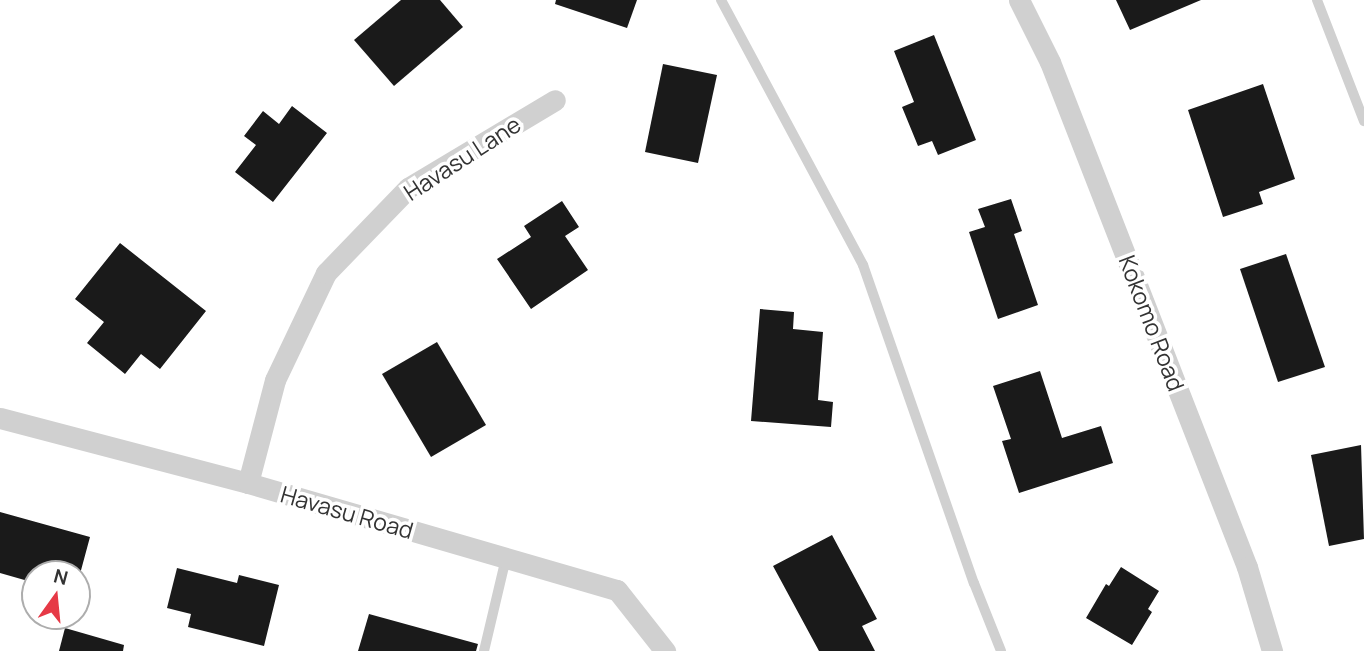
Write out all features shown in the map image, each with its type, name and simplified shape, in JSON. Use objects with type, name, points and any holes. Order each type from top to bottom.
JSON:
[{"type":"street","name":"Kokomo Road","points":[[1019,0],[1050,62],[1237,541],[1272,651]]},
{"type":"street","name":"Havasu Lane","points":[[248,483],[275,380],[326,273],[408,188],[555,100]]},
{"type":"street","name":"Havasu Road","points":[[0,418],[248,483],[617,590],[665,651]]},
{"type":"lane","points":[[721,0],[863,265],[974,583],[1001,651]]},
{"type":"lane","points":[[1317,0],[1364,121]]},
{"type":"lane","points":[[484,651],[506,558]]},
{"type":"building","points":[[401,0],[440,0],[463,27],[394,86],[354,40]]},
{"type":"building","points":[[556,0],[637,0],[627,28],[555,4]]},
{"type":"building","points":[[1116,0],[1201,0],[1130,30]]},
{"type":"building","points":[[934,35],[976,140],[938,155],[932,141],[918,146],[902,107],[914,102],[894,51]]},
{"type":"building","points":[[663,64],[717,75],[698,163],[645,152]]},
{"type":"building","points":[[1263,84],[1295,179],[1259,192],[1263,204],[1223,217],[1188,110]]},
{"type":"building","points":[[292,106],[327,133],[273,202],[235,172],[256,145],[244,136],[263,111],[279,124]]},
{"type":"building","points":[[1011,199],[1022,231],[1014,234],[1038,305],[998,319],[969,232],[985,227],[978,209]]},
{"type":"building","points":[[562,201],[579,227],[565,236],[588,270],[531,309],[497,259],[531,237],[524,226]]},
{"type":"building","points":[[120,243],[206,311],[160,369],[141,354],[125,374],[87,343],[104,322],[75,299]]},
{"type":"building","points":[[1286,254],[1325,367],[1278,382],[1240,269]]},
{"type":"building","points":[[760,309],[794,312],[793,329],[823,332],[818,400],[833,402],[831,427],[751,421]]},
{"type":"building","points":[[437,342],[486,425],[431,457],[382,374]]},
{"type":"building","points":[[1040,371],[1062,438],[1101,426],[1113,463],[1019,493],[1002,441],[1011,439],[993,386]]},
{"type":"building","points":[[1361,445],[1364,539],[1329,546],[1311,455]]},
{"type":"building","points":[[0,512],[90,537],[84,560],[21,560],[21,579],[0,573]]},
{"type":"building","points":[[832,535],[877,619],[862,626],[875,651],[819,651],[773,566]]},
{"type":"building","points":[[1121,567],[1159,591],[1148,609],[1152,612],[1132,645],[1086,618],[1106,584],[1109,586]]},
{"type":"building","points":[[177,568],[237,583],[239,575],[279,585],[264,646],[188,627],[191,614],[167,608]]},
{"type":"building","points":[[369,614],[478,644],[476,651],[358,651]]},
{"type":"building","points":[[64,630],[124,645],[123,651],[59,651]]}]
